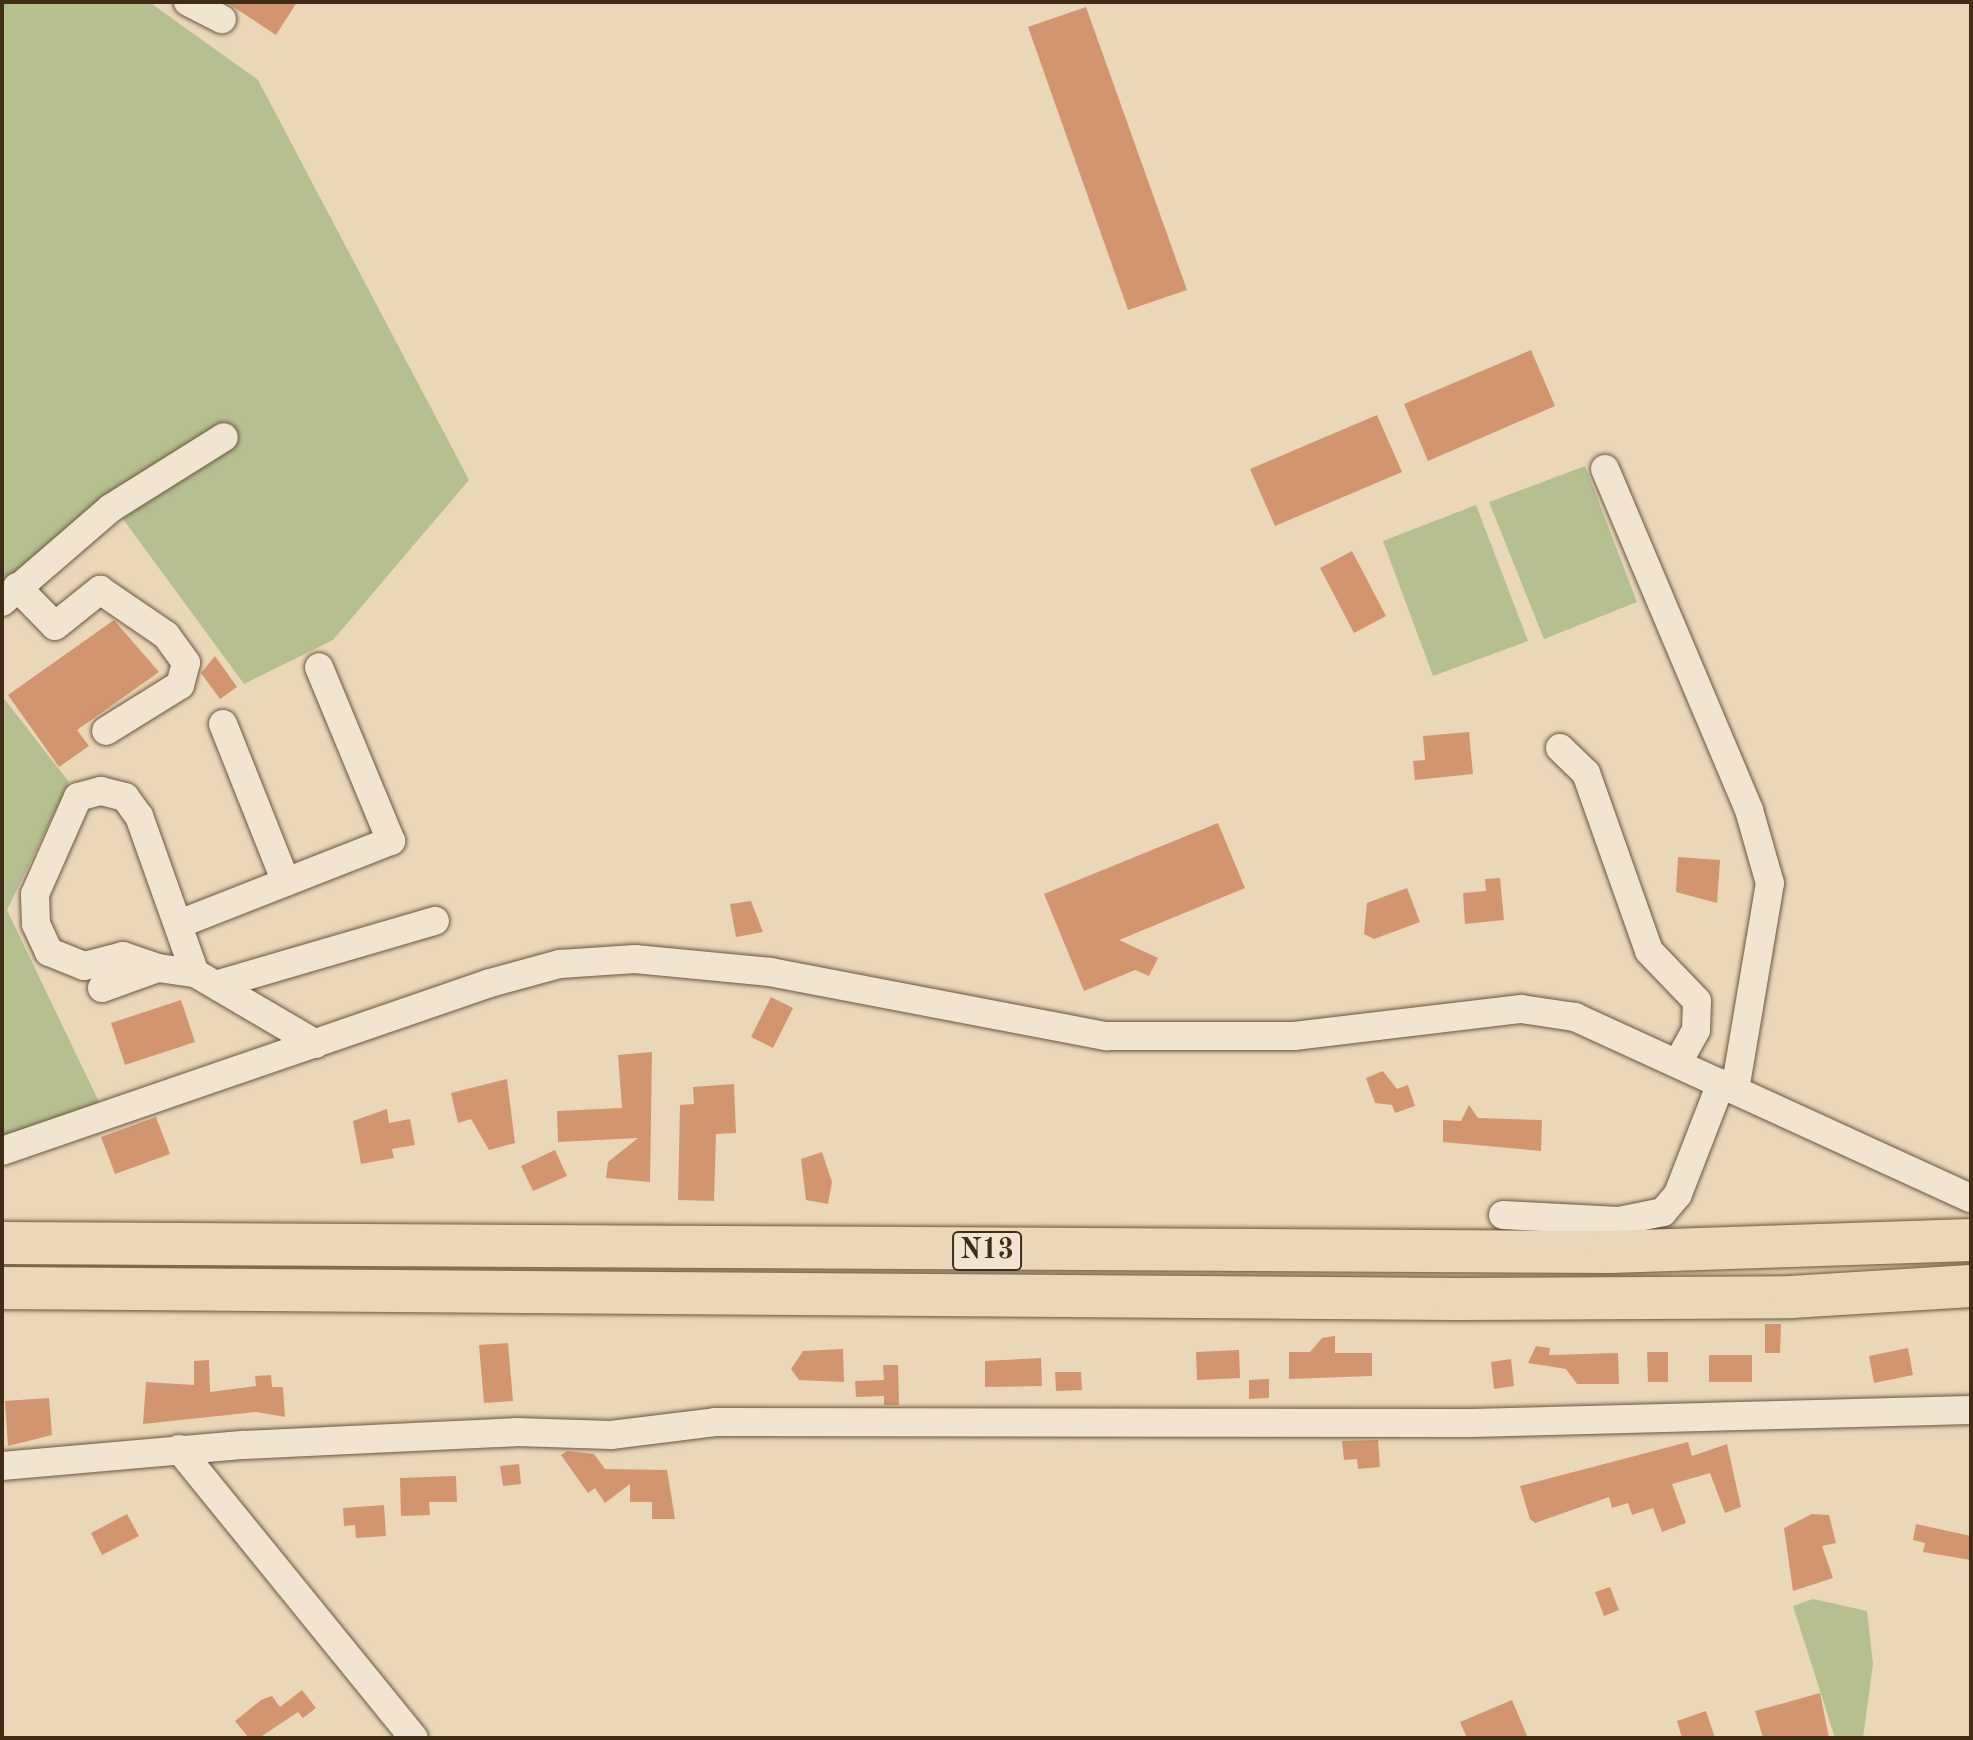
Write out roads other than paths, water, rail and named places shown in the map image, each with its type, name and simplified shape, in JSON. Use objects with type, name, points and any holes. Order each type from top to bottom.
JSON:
[{"type":"highway","name":"N13","points":[[2,1243],[1624,1252],[1971,1240]]},
{"type":"highway","name":"N13","points":[[2,1288],[1473,1299],[1791,1297],[1971,1286]]},
{"type":"street","points":[[188,2],[222,19]]},
{"type":"street","points":[[106,731],[180,685],[186,663],[166,635],[100,590],[55,626],[10,595],[111,508],[224,437]]},
{"type":"street","points":[[1503,1215],[1619,1221],[1663,1212],[1678,1194],[1728,1086],[1770,883],[1749,810],[1605,469]]},
{"type":"street","points":[[179,924],[391,841],[319,667]]},
{"type":"street","points":[[223,724],[286,882]]},
{"type":"street","points":[[1560,748],[1586,773],[1649,951],[1697,1001],[1696,1030],[1678,1062]]},
{"type":"street","points":[[207,978],[179,924],[159,860],[125,797],[101,791],[78,797],[35,894],[36,924],[49,952],[84,966],[123,956],[158,968],[207,978],[316,1044]]},
{"type":"street","points":[[207,978],[435,921]]},
{"type":"street","points":[[2,1151],[536,969],[635,959],[770,972],[1107,1036],[1294,1036],[1521,1009],[1575,1017],[1971,1198]]},
{"type":"street","points":[[102,988],[158,968]]},
{"type":"street","points":[[2,1466],[179,1449],[516,1432],[611,1435],[744,1421],[1472,1423],[1971,1410]]},
{"type":"street","points":[[179,1449],[414,1738]]}]
